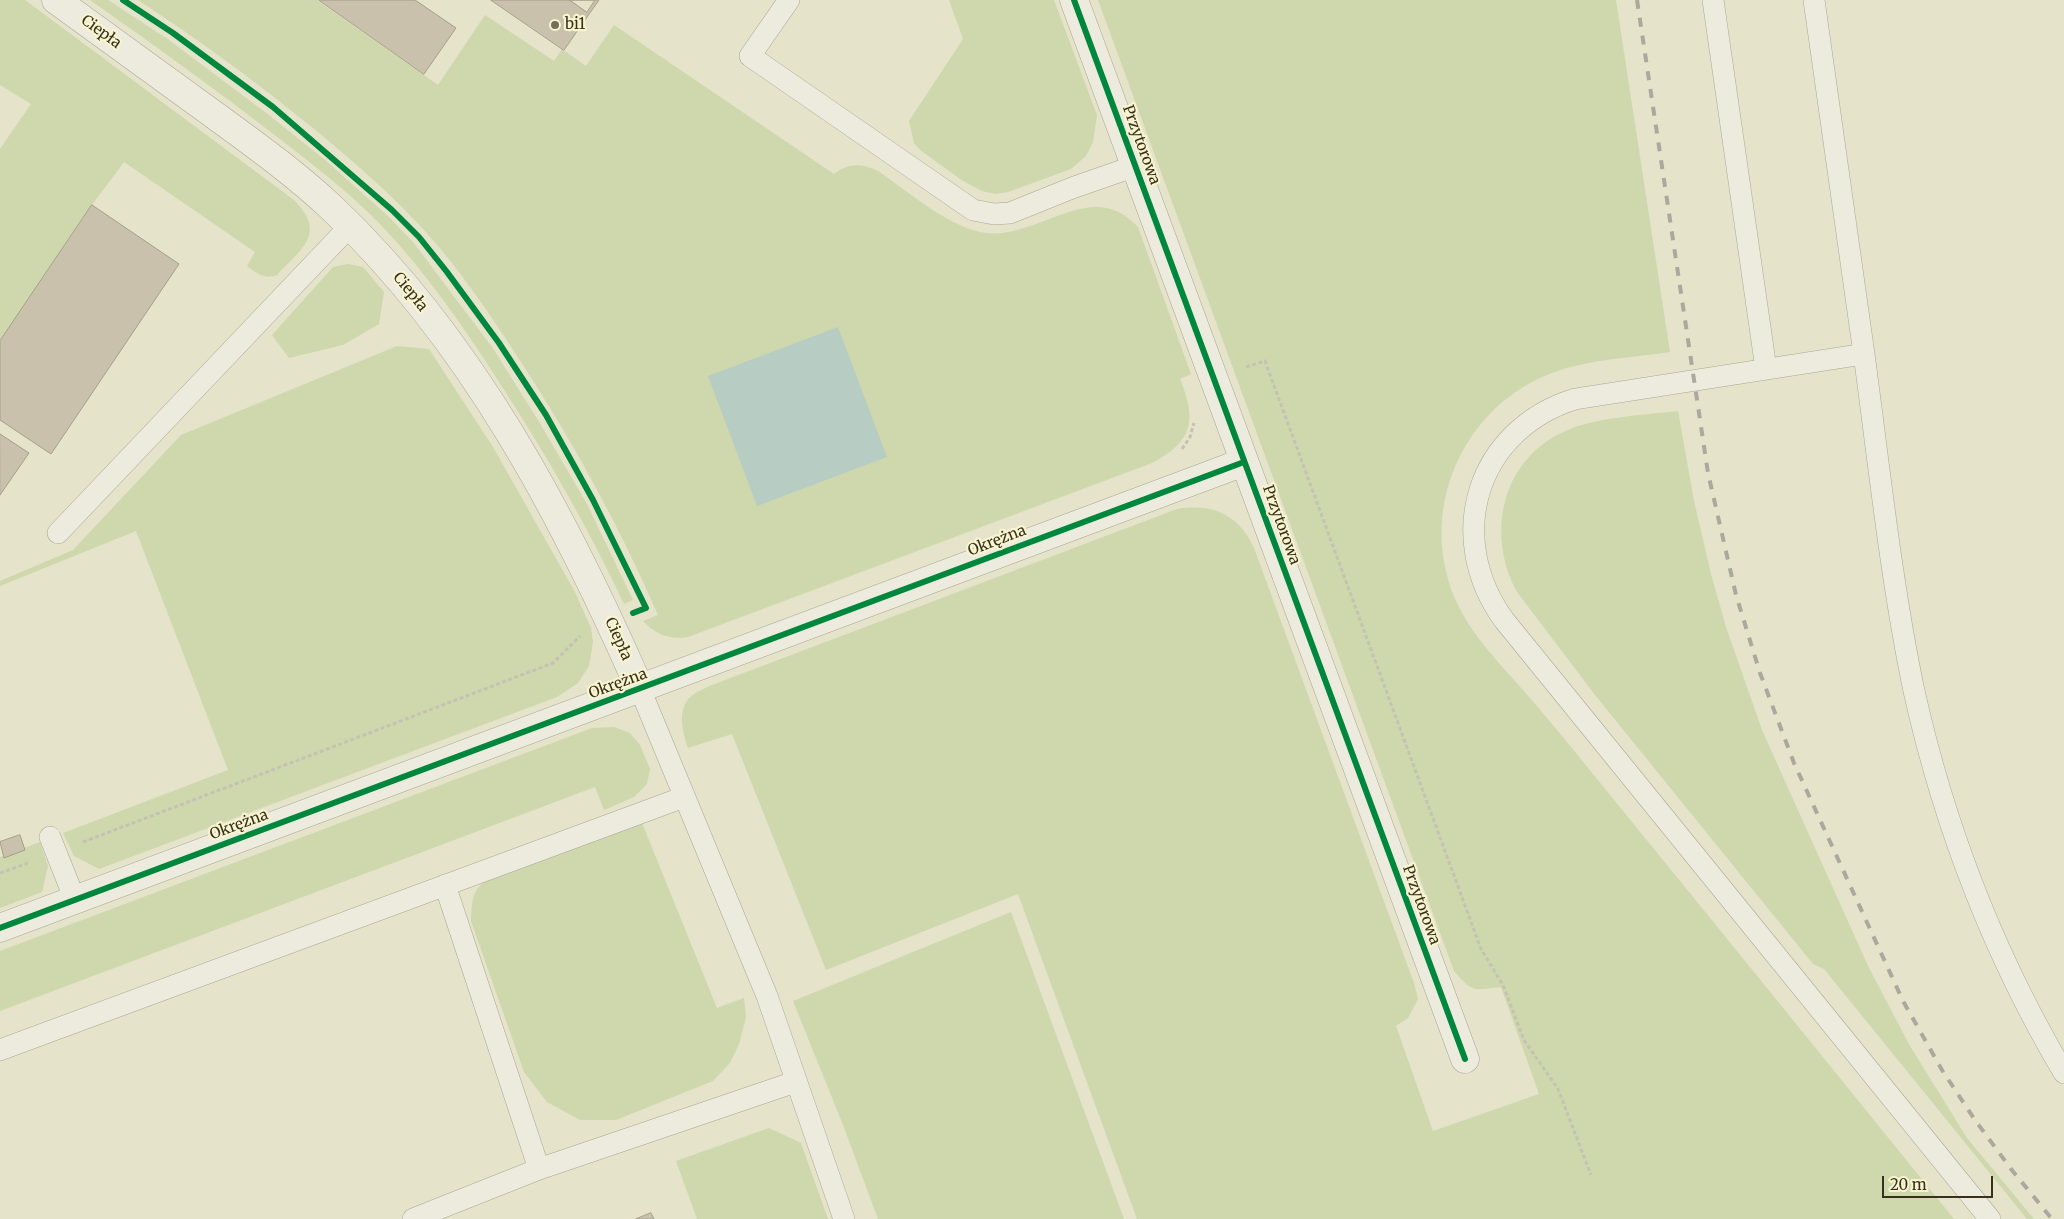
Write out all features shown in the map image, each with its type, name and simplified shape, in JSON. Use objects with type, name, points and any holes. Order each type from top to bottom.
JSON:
[{"type":"street","name":"Ciepła","points":[[56,0],[278,162],[350,226],[386,262],[461,360],[495,412],[558,517],[611,623],[640,689]]},
{"type":"street","name":"Przytorowa","points":[[1074,0],[1465,1059]]},
{"type":"street","name":"Okrężna","points":[[0,928],[1244,462]]},
{"type":"lane","points":[[789,0],[750,56],[973,210],[994,214],[1010,213],[1072,188],[1135,166]]},
{"type":"lane","points":[[1713,0],[1766,369]]},
{"type":"lane","points":[[1814,0],[1890,544],[1908,661],[1915,693],[1959,852],[2009,969],[2030,1013],[2064,1073]]},
{"type":"lane","points":[[58,533],[350,226]]},
{"type":"lane","points":[[1864,354],[1583,397],[1560,404],[1532,419],[1519,429],[1498,453],[1490,465],[1479,492],[1472,533],[1479,573],[1489,599],[1504,620],[1990,1219]]},
{"type":"lane","points":[[640,689],[767,996],[795,1082],[844,1219]]},
{"type":"lane","points":[[0,1050],[684,797]]},
{"type":"lane","points":[[53,845],[75,900]]},
{"type":"lane","points":[[445,885],[540,1169]]},
{"type":"lane","points":[[413,1219],[540,1169],[795,1082]]},
{"type":"path","points":[[1214,378],[1264,361],[1481,949],[1503,985],[1524,1040],[1558,1090],[1591,1175]]},
{"type":"path","points":[[1177,455],[1190,437],[1195,420]]},
{"type":"path","points":[[0,873],[53,845],[553,663],[580,636],[611,623]]},
{"type":"green space","points":[[0,0],[25,0],[294,200],[304,212],[309,222],[310,232],[307,240],[295,257],[277,275],[268,277],[261,275],[247,266],[255,252],[124,162],[92,205],[0,341],[0,149],[31,104],[0,85]]},
{"type":"green space","points":[[90,0],[108,0],[169,40],[269,115],[325,160],[388,216],[413,242],[492,347],[538,420],[587,504],[633,600],[624,604],[581,519],[550,464],[486,361],[458,320],[397,242],[330,178],[253,118]]},
{"type":"green space","points":[[138,0],[317,0],[438,85],[485,15],[554,61],[562,49],[586,66],[614,25],[834,174],[855,165],[872,168],[929,208],[972,230],[986,233],[1006,232],[1084,208],[1102,207],[1120,213],[1138,227],[1191,374],[1180,379],[1189,407],[1188,428],[1176,446],[1166,455],[1152,463],[688,637],[675,638],[658,633],[643,621],[658,615],[628,550],[579,456],[500,330],[476,295],[437,245],[384,190],[314,129],[228,62]]},
{"type":"green space","points":[[949,0],[1054,0],[1097,115],[1093,142],[1086,156],[1071,169],[1008,192],[995,194],[982,191],[963,181],[920,150],[914,143],[909,121],[963,39]]},
{"type":"green space","points":[[1098,0],[1616,0],[1670,352],[1595,362],[1566,368],[1524,387],[1499,405],[1478,427],[1462,452],[1450,480],[1443,510],[1442,540],[1446,571],[1458,605],[1476,635],[1569,744],[1954,1219],[1137,1219],[1018,894],[826,970],[732,734],[688,748],[682,719],[688,699],[712,685],[1177,509],[1202,508],[1213,510],[1233,520],[1241,527],[1254,548],[1414,983],[1418,999],[1408,1018],[1396,1026],[1433,1131],[1539,1094],[1501,987],[1479,989],[1470,987],[1454,971]]},
{"type":"green space","points":[[348,264],[363,267],[384,292],[379,324],[343,345],[289,358],[272,335],[333,267]]},
{"type":"green space","points":[[397,346],[429,349],[493,447],[575,592],[591,628],[593,642],[589,666],[578,683],[557,697],[99,869],[74,856],[63,833],[228,770],[136,531],[0,586],[0,581],[73,550],[181,435]]},
{"type":"green space","points":[[1678,411],[1694,501],[1711,574],[1726,627],[1762,730],[1868,966],[1910,1046],[1967,1138],[2034,1219],[2027,1219],[1824,969],[1813,964],[1595,695],[1517,592],[1507,569],[1502,545],[1502,521],[1506,498],[1515,477],[1529,457],[1547,441],[1582,425],[1623,417]]},
{"type":"green space","points":[[614,727],[630,733],[640,745],[650,769],[647,784],[634,797],[604,810],[595,787],[0,1011],[0,951],[592,728]]},
{"type":"green space","points":[[640,818],[717,1008],[744,998],[746,1017],[739,1044],[730,1063],[713,1081],[616,1120],[580,1120],[547,1102],[524,1072],[471,921],[473,898],[482,884],[494,873]]},
{"type":"green space","points":[[40,842],[48,866],[42,892],[0,908],[0,857]]},
{"type":"green space","points":[[1011,912],[1124,1219],[878,1219],[843,1125],[793,1001]]},
{"type":"green space","points":[[769,1128],[801,1143],[828,1219],[697,1219],[676,1161]]},
{"type":"shaded area","points":[[838,327],[887,457],[757,506],[708,376]]},
{"type":"building","points":[[319,0],[415,0],[456,28],[424,74]]},
{"type":"building","name":"bi1","points":[[491,0],[599,0],[564,50]]},
{"type":"building","points":[[570,0],[595,0],[587,12]]},
{"type":"building","points":[[92,205],[179,264],[51,454],[0,420],[0,341]]},
{"type":"building","points":[[0,434],[29,453],[0,495]]},
{"type":"building","points":[[20,835],[25,850],[4,858],[0,842]]},
{"type":"building","points":[[651,1213],[654,1219],[636,1219]]},
{"type":"railway","points":[[1637,0],[1708,473],[1736,595],[1760,673],[1794,763],[1903,1001],[1942,1070],[1975,1120],[2011,1169],[2052,1219]]},
{"type":"cycle path","points":[[123,0],[173,33],[273,107],[392,210],[419,237],[499,343],[546,415],[593,500],[646,608],[633,613]]},
{"type":"cycle path","points":[[1074,0],[1465,1059]]},
{"type":"cycle path","points":[[0,928],[1244,462]]},
{"type":"place","name":"bi1","points":[[555,25]]}]
